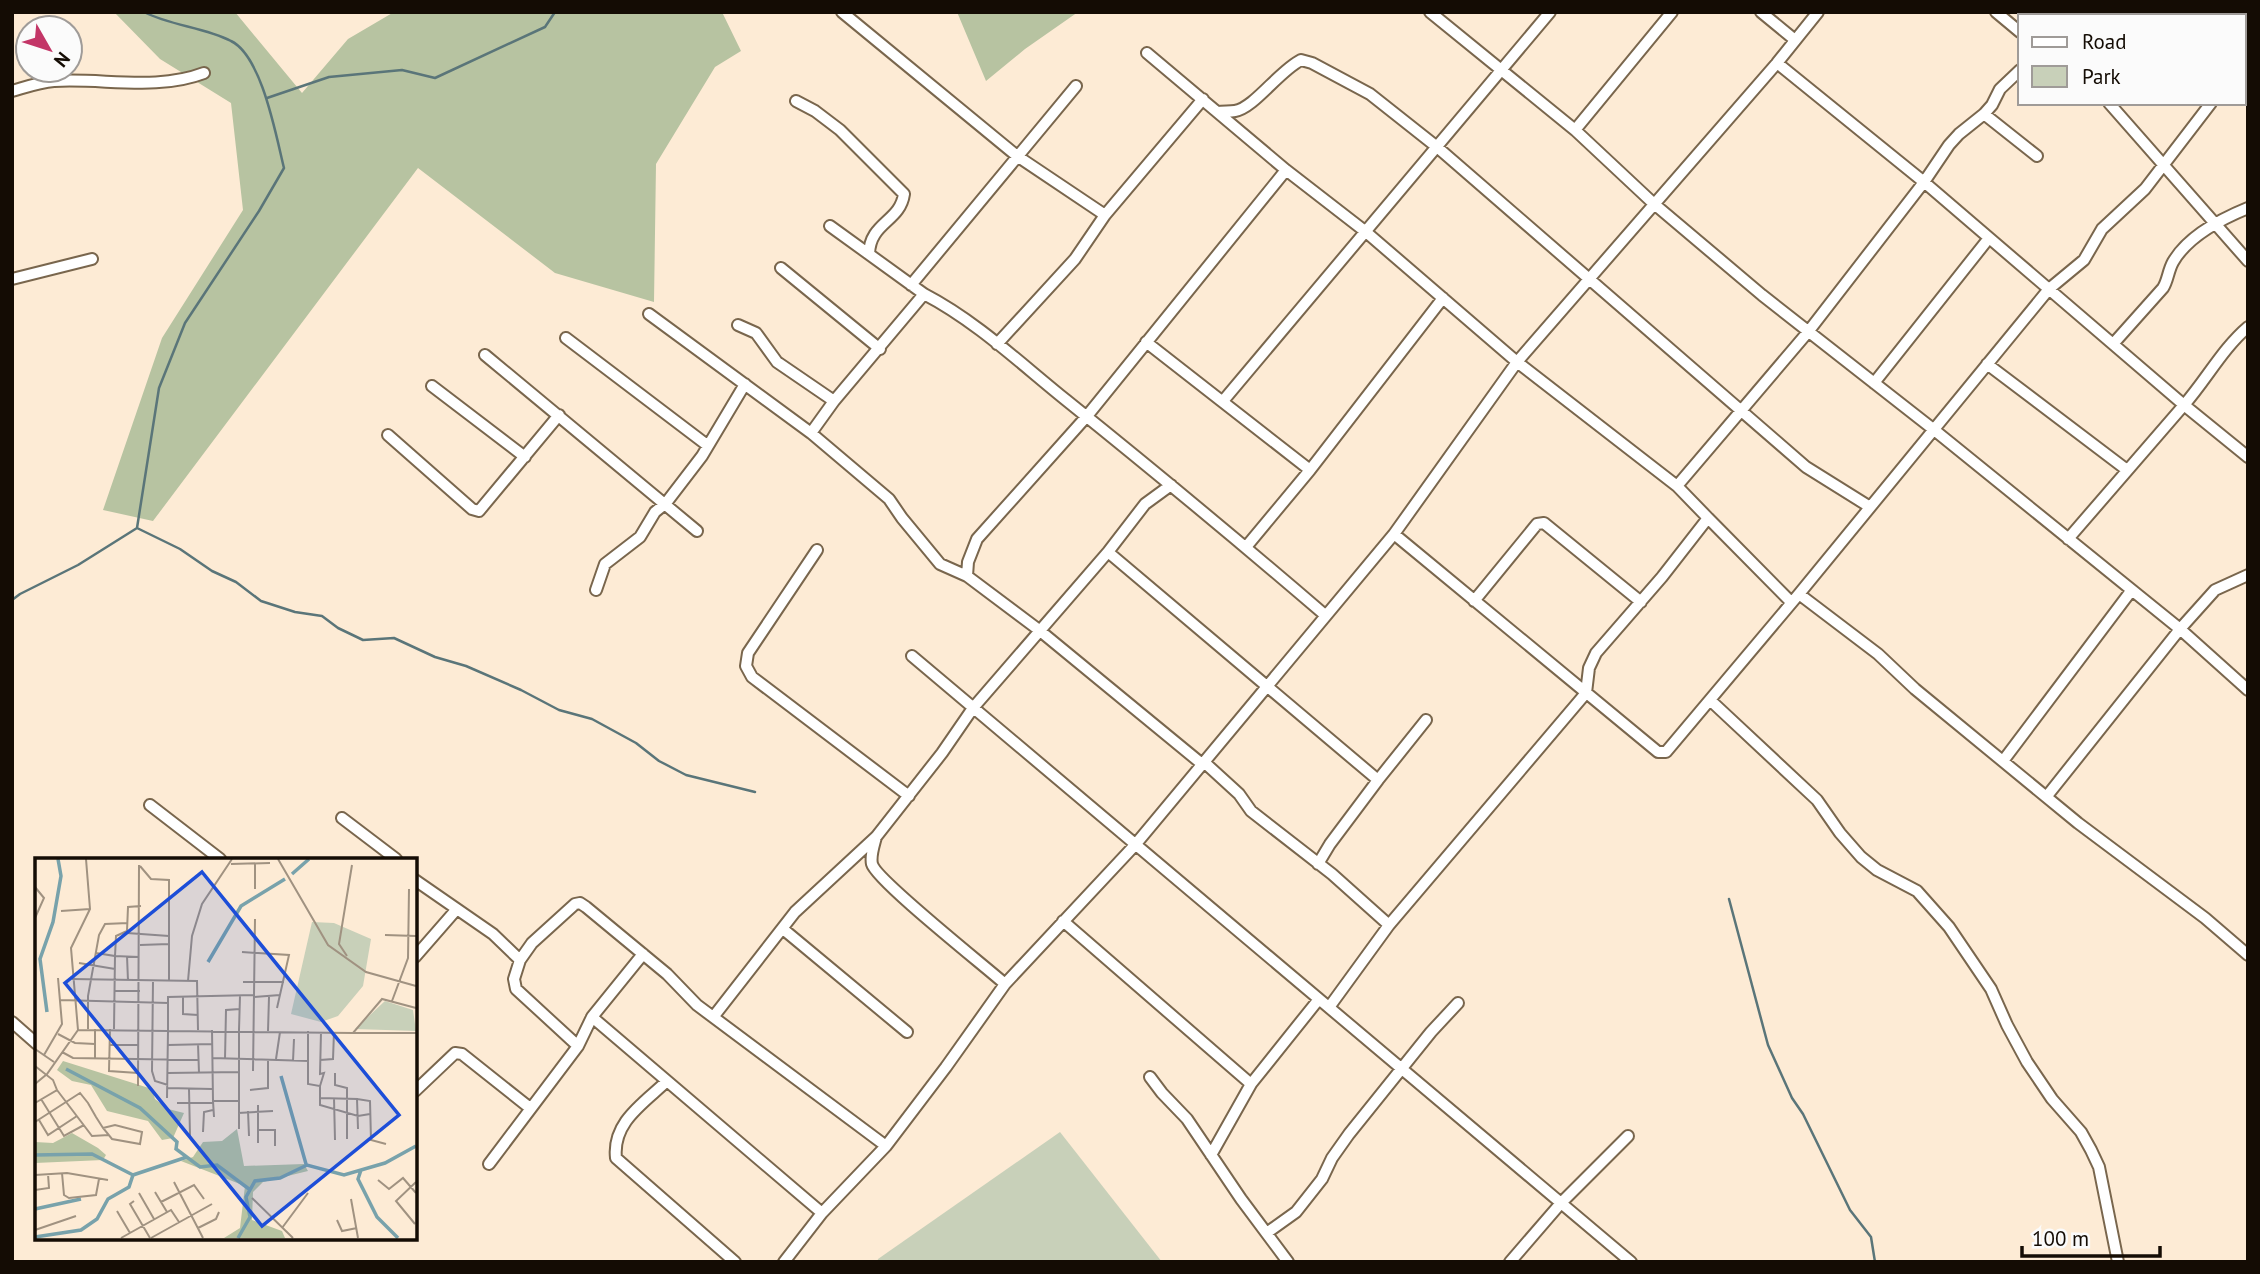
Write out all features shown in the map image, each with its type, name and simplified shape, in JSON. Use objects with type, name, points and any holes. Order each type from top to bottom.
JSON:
[{"type":"street","points":[[842,12],[1017,156],[1105,215]]},
{"type":"street","points":[[1430,12],[1500,72],[1575,130],[1653,203],[1808,332],[1933,429],[2180,629],[2248,690]]},
{"type":"street","points":[[1223,401],[1550,12]]},
{"type":"street","points":[[1575,130],[1672,12]]},
{"type":"street","points":[[1761,12],[1795,40]]},
{"type":"street","points":[[783,1262],[822,1213],[886,1146],[947,1067],[1005,984],[1135,845],[1394,534],[1517,362],[1777,63],[1818,12]]},
{"type":"street","points":[[1996,12],[2018,31]]},
{"type":"street","points":[[1147,53],[1286,170],[1366,232],[1517,362],[1677,486],[1795,598],[1878,654],[1914,689],[2078,823],[2205,918],[2248,955]]},
{"type":"street","points":[[1218,111],[1236,111],[1245,107],[1290,65],[1301,60],[1312,63],[1370,94],[1437,147],[1806,467],[1870,507]]},
{"type":"street","points":[[1777,63],[1924,182],[2248,457]]},
{"type":"street","points":[[1677,486],[1808,332],[1959,134],[1984,114],[2000,89],[2018,72]]},
{"type":"street","points":[[12,91],[53,81],[163,83],[186,80],[204,73]]},
{"type":"street","points":[[911,285],[1076,86]]},
{"type":"street","points":[[997,344],[1075,259],[1105,215],[1203,99]]},
{"type":"street","points":[[796,101],[815,111],[840,130],[904,194],[898,209],[871,237],[869,254]]},
{"type":"street","points":[[2111,105],[2248,261]]},
{"type":"street","points":[[1394,534],[1662,754],[1666,752],[2049,289],[2084,260],[2102,229],[2134,202],[2209,105]]},
{"type":"street","points":[[1984,114],[2037,156]]},
{"type":"street","points":[[967,576],[968,562],[977,539],[1087,416],[1286,170]]},
{"type":"street","points":[[2113,344],[2162,288],[2172,264],[2182,251],[2214,222],[2248,208]]},
{"type":"street","points":[[830,226],[924,295],[954,310],[1171,485],[1325,615]]},
{"type":"street","points":[[1874,383],[1989,238]]},
{"type":"street","points":[[12,279],[92,259]]},
{"type":"street","points":[[781,268],[880,349]]},
{"type":"street","points":[[811,433],[834,401],[924,295]]},
{"type":"street","points":[[1246,547],[1310,470],[1443,298]]},
{"type":"street","points":[[649,314],[811,433],[889,499],[902,519],[940,564],[967,576],[1039,630],[1240,794],[1251,811],[1332,874],[1389,925]]},
{"type":"street","points":[[738,325],[756,332],[777,362],[834,401]]},
{"type":"street","points":[[2068,540],[2203,384],[2228,346],[2248,327]]},
{"type":"street","points":[[566,338],[708,446]]},
{"type":"street","points":[[1146,342],[1310,470]]},
{"type":"street","points":[[485,355],[697,531]]},
{"type":"street","points":[[1987,364],[2127,470]]},
{"type":"street","points":[[596,590],[605,564],[634,543],[656,512],[666,503],[708,446],[745,384]]},
{"type":"street","points":[[432,386],[525,457]]},
{"type":"street","points":[[388,436],[472,509],[479,511],[559,415]]},
{"type":"street","points":[[714,1016],[795,912],[876,837],[961,728],[973,708],[1108,552],[1145,504],[1171,485]]},
{"type":"street","points":[[1330,1006],[1389,925],[1586,693],[1589,668],[1596,653],[1708,518]]},
{"type":"street","points":[[1474,601],[1537,524],[1544,523],[1641,602]]},
{"type":"street","points":[[817,550],[748,653],[746,666],[752,677],[909,796]]},
{"type":"street","points":[[1108,552],[1377,780]]},
{"type":"street","points":[[2047,796],[2180,629],[2215,590],[2248,575]]},
{"type":"street","points":[[2003,761],[2131,592]]},
{"type":"street","points":[[912,656],[1631,1262]]},
{"type":"street","points":[[1710,700],[1817,800],[1840,834],[1861,857],[1917,891],[1949,927],[1992,989],[2007,1026],[2027,1062],[2052,1099],[2081,1132],[2091,1150],[2099,1167],[2118,1262]]},
{"type":"street","points":[[1318,864],[1377,780],[1426,720]]},
{"type":"street","points":[[150,805],[219,858]]},
{"type":"street","points":[[342,818],[395,858]]},
{"type":"street","points":[[876,837],[871,861],[873,867],[896,891],[1005,984]]},
{"type":"street","points":[[416,881],[456,911],[493,934],[520,960]]},
{"type":"street","points":[[578,1046],[516,989],[514,979],[520,960],[532,943],[575,904],[580,904],[643,954],[697,1005],[886,1146]]},
{"type":"street","points":[[416,956],[456,911]]},
{"type":"street","points":[[1063,921],[1251,1084]]},
{"type":"street","points":[[783,929],[907,1032]]},
{"type":"street","points":[[489,1164],[578,1046],[592,1017],[643,954]]},
{"type":"street","points":[[1211,1155],[1251,1084],[1319,999]]},
{"type":"street","points":[[1268,1232],[1296,1212],[1322,1179],[1332,1158],[1349,1134],[1431,1032],[1458,1003]]},
{"type":"street","points":[[592,1017],[822,1213]]},
{"type":"street","points":[[12,1022],[35,1042]]},
{"type":"street","points":[[416,1090],[455,1053],[462,1054],[530,1108]]},
{"type":"street","points":[[1150,1077],[1187,1119],[1288,1262]]},
{"type":"street","points":[[667,1081],[624,1122],[617,1135],[616,1158],[735,1262]]},
{"type":"street","points":[[1510,1262],[1561,1203],[1628,1136]]},
{"type":"green space","points":[[114,12],[235,12],[302,93],[348,39],[394,12],[722,12],[741,51],[715,67],[656,164],[654,302],[555,273],[418,168],[153,521],[103,510],[162,338],[243,210],[231,103],[160,59]]},
{"type":"green space","points":[[957,12],[1078,12],[1025,49],[986,81]]},
{"type":"green space","points":[[1060,1132],[1162,1262],[877,1262],[878,1259]]},
{"type":"waterway","points":[[12,600],[78,565],[137,528],[159,388],[185,323],[284,168],[266,98],[242,49],[221,36],[144,12]]},
{"type":"waterway","points":[[267,98],[329,77],[402,70],[435,78],[545,27],[555,12]]},
{"type":"waterway","points":[[137,528],[180,549],[212,571],[236,582],[261,601],[295,612],[322,616],[338,628],[363,640],[394,638],[435,657],[466,666],[559,710],[592,719],[686,775],[755,792]]},
{"type":"waterway","points":[[1729,899],[1768,1045],[1850,1210],[1871,1237],[1875,1262]]}]
